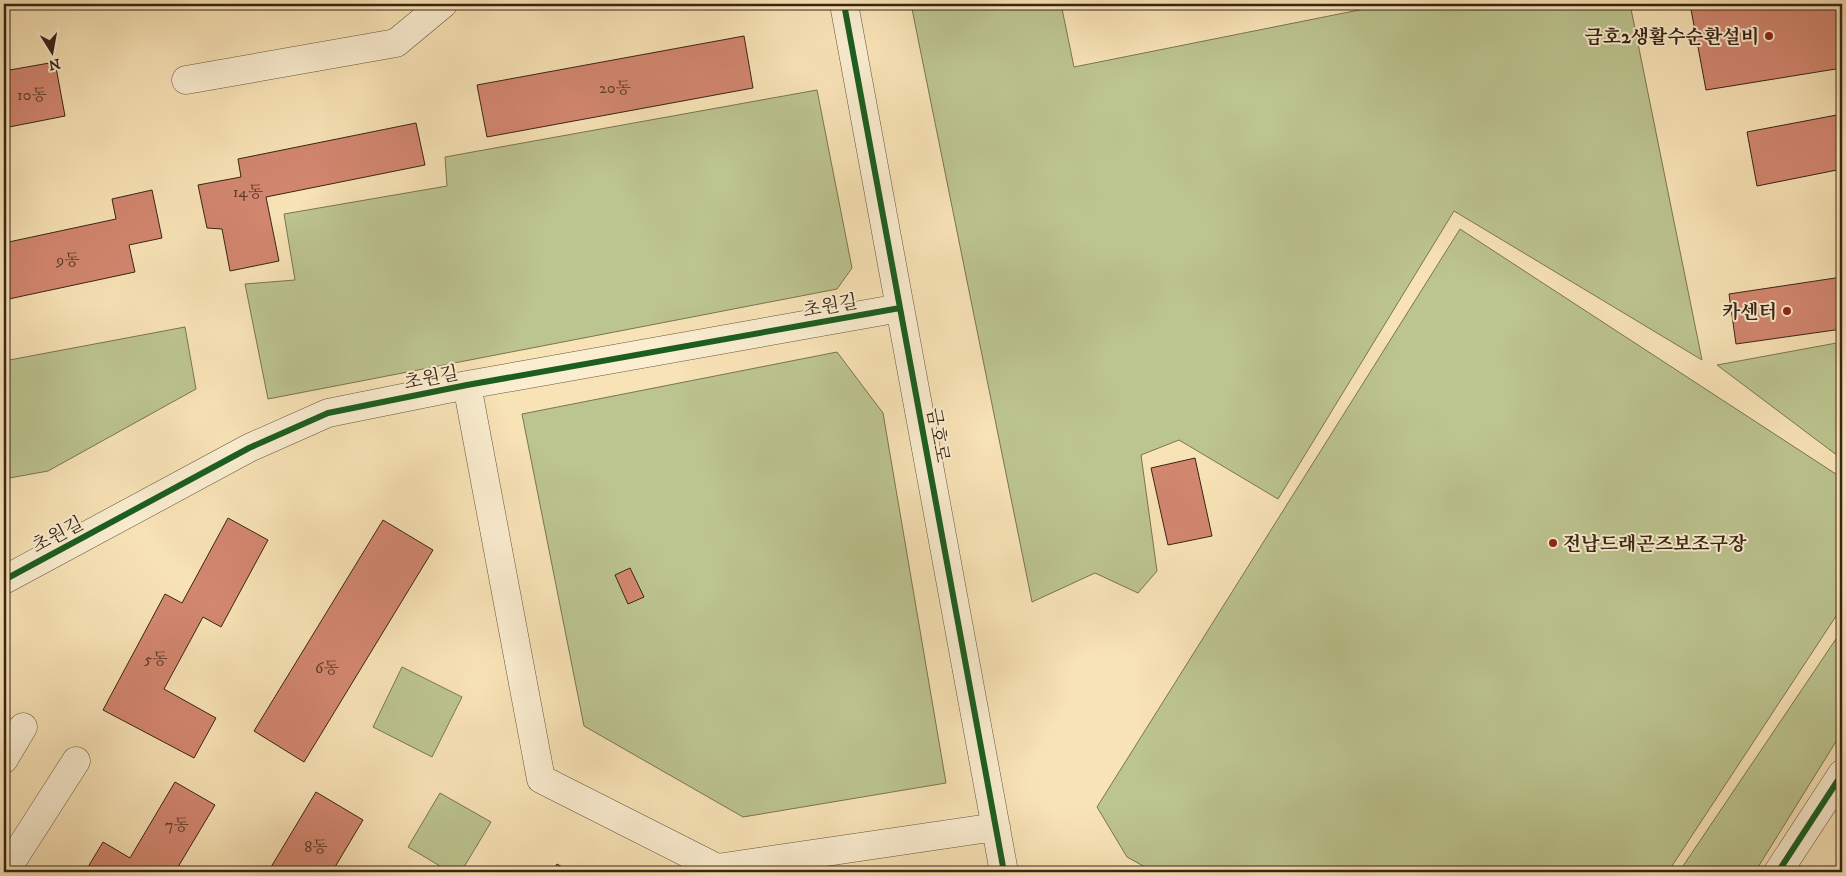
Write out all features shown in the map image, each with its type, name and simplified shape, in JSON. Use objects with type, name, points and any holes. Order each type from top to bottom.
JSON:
[{"type":"street","points":[[186,80],[396,42],[443,4]]},
{"type":"street","name":"금호로","points":[[844,4],[1004,872]]},
{"type":"street","name":"초원길","points":[[4,580],[250,448],[328,413],[467,385],[900,308]]},
{"type":"street","points":[[467,385],[540,779],[717,868],[996,827]]},
{"type":"street","points":[[4,759],[23,727]]},
{"type":"street","points":[[5,872],[76,761]]},
{"type":"street","points":[[1778,872],[1842,774]]},
{"type":"green space","points":[[911,4],[1061,4],[1074,67],[1389,4],[1630,4],[1702,360],[1454,211],[1278,499],[1179,440],[1141,455],[1157,571],[1138,593],[1095,573],[1032,602]]},
{"type":"green space","points":[[817,90],[852,268],[837,289],[268,399],[245,284],[295,280],[284,214],[447,186],[445,157]]},
{"type":"green space","name":"전남드래곤즈보조구장","points":[[1460,229],[1842,478],[1842,607],[1668,872],[1154,872],[1127,857],[1097,807]]},
{"type":"green space","points":[[185,327],[196,389],[48,471],[4,479],[4,361]]},
{"type":"green space","points":[[1842,342],[1842,459],[1717,365]]},
{"type":"green space","points":[[837,352],[883,413],[946,783],[743,817],[584,726],[522,414]]},
{"type":"green space","points":[[1842,630],[1842,732],[1755,872],[1679,872]]},
{"type":"green space","points":[[402,667],[462,697],[432,757],[373,727]]},
{"type":"green space","points":[[440,793],[491,822],[461,872],[450,872],[408,847]]},
{"type":"building","name":"금호2생활수순환설비","points":[[1690,4],[1842,4],[1842,68],[1706,90]]},
{"type":"building","points":[[744,36],[753,88],[487,137],[477,85]]},
{"type":"building","points":[[55,62],[65,116],[4,128],[4,71]]},
{"type":"building","points":[[1842,114],[1842,169],[1757,186],[1747,132]]},
{"type":"building","points":[[416,123],[425,165],[266,197],[279,261],[230,271],[222,229],[207,228],[198,185],[241,177],[238,159]]},
{"type":"building","points":[[152,190],[162,238],[129,245],[135,272],[4,300],[4,243],[116,219],[112,199]]},
{"type":"building","name":"카센터","points":[[1842,277],[1842,329],[1736,344],[1729,294]]},
{"type":"building","points":[[1195,458],[1212,536],[1168,545],[1151,468]]},
{"type":"building","points":[[228,518],[268,540],[221,627],[203,617],[164,689],[216,718],[194,758],[103,710],[165,594],[182,603]]},
{"type":"building","points":[[383,520],[433,550],[304,762],[254,731]]},
{"type":"building","points":[[630,568],[644,597],[628,604],[615,575]]},
{"type":"building","points":[[175,782],[215,805],[175,872],[85,872],[103,842],[130,858]]},
{"type":"building","points":[[316,792],[363,820],[332,872],[268,872]]},
{"type":"building","points":[[557,864],[571,872],[552,872]]},
{"type":"cycle path","points":[[844,4],[1004,872]]},
{"type":"cycle path","points":[[4,580],[249,448],[328,413],[467,385],[900,308]]},
{"type":"cycle path","points":[[1778,872],[1842,774]]},
{"type":"place","name":"금호2생활수순환설비","points":[[1769,36]]},
{"type":"place","name":"카센터","points":[[1787,311]]},
{"type":"place","name":"전남드래곤즈보조구장","points":[[1553,543]]}]
